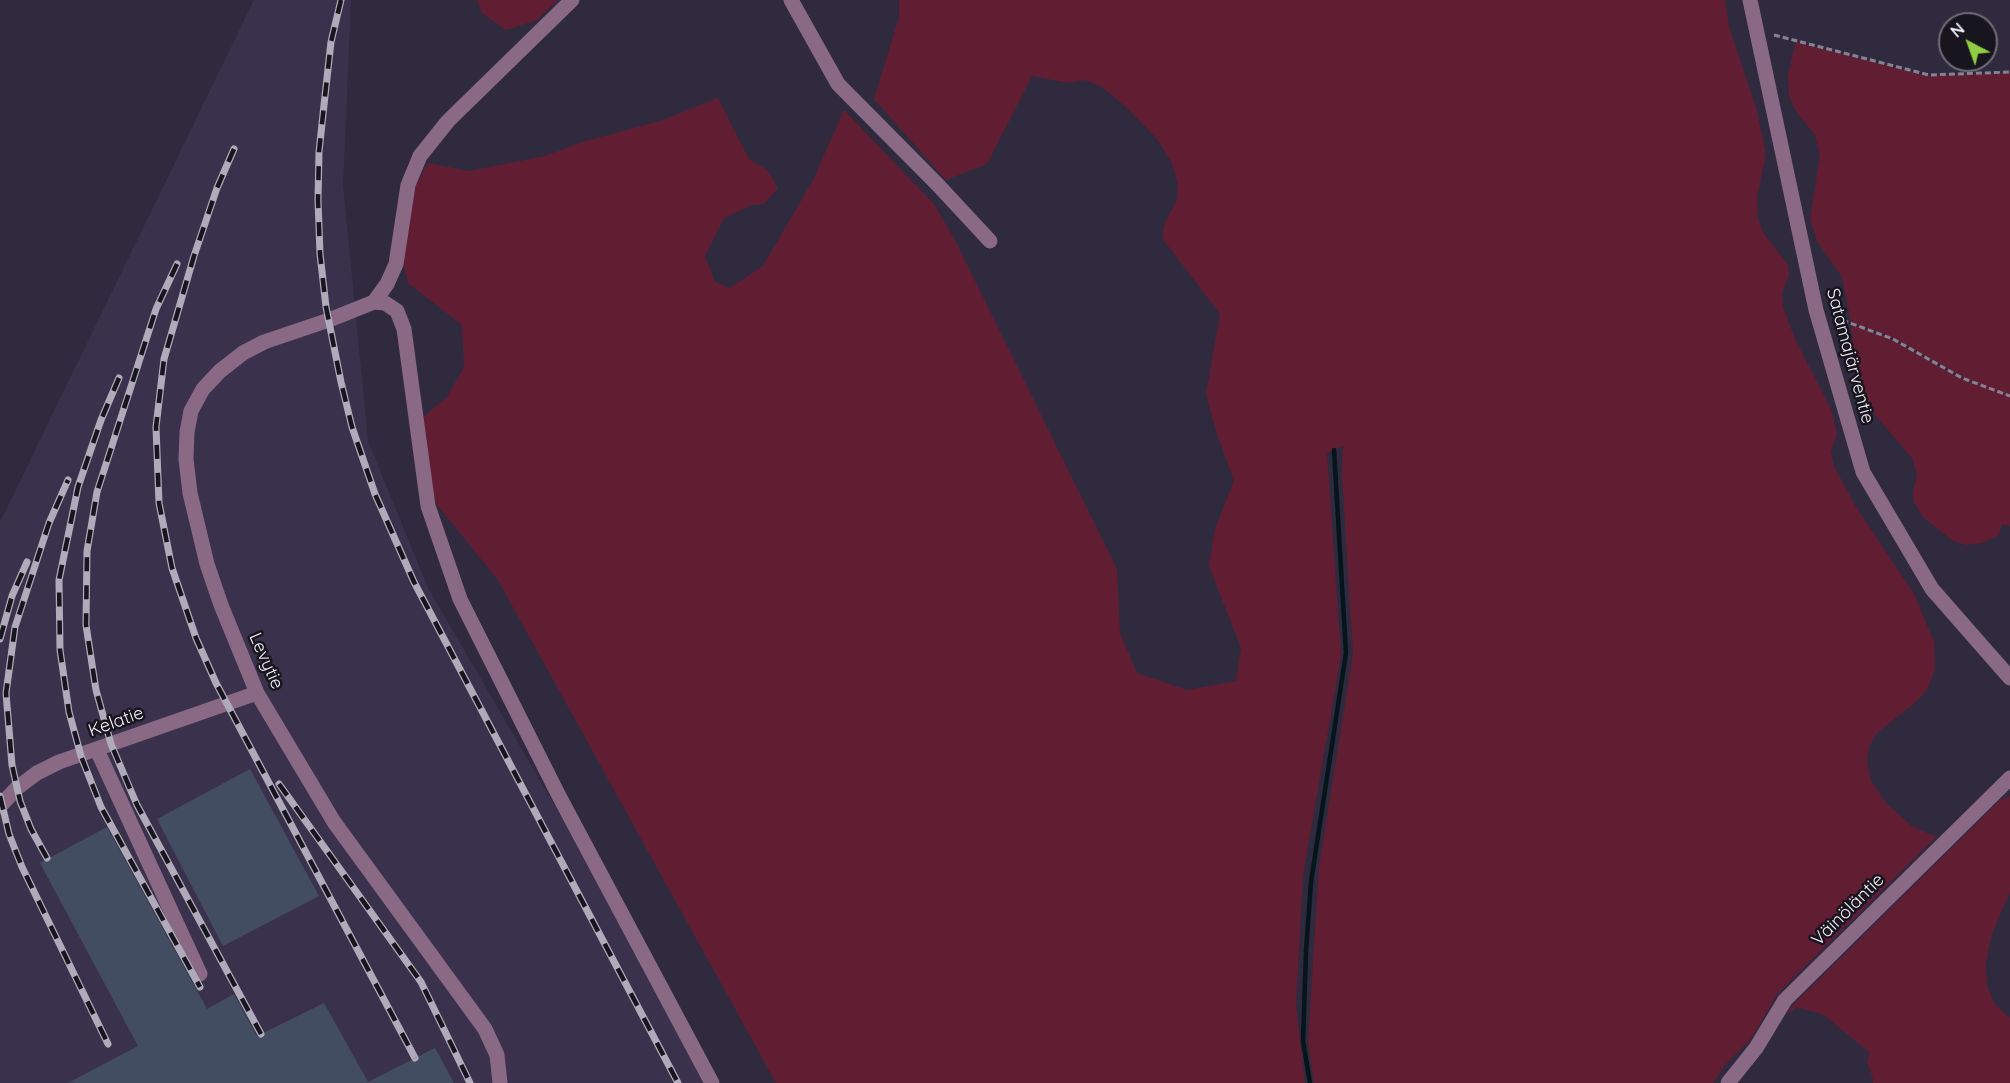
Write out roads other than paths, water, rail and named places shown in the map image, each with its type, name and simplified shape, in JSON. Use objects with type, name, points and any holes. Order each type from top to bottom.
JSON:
[{"type":"street","points":[[374,302],[387,284],[396,264],[408,185],[420,156],[448,121],[572,0]]},
{"type":"street","points":[[792,0],[838,84],[990,241]]},
{"type":"street","name":"Satamajärventie","points":[[1750,0],[1816,310],[1863,472],[1932,589],[2010,678]]},
{"type":"street","points":[[374,302],[386,303],[398,311],[404,329],[428,506],[460,599],[559,796],[711,1083]]},
{"type":"street","name":"Levytie","points":[[374,302],[264,342],[243,353],[220,371],[203,389],[191,411],[187,432],[186,459],[190,493],[207,564],[257,693],[334,822],[485,1029],[497,1055],[500,1083]]},
{"type":"street","name":"Kelatie","points":[[0,806],[17,788],[37,773],[59,762],[257,693]]},
{"type":"street","points":[[97,750],[200,974]]},
{"type":"street","name":"Väinöläntie","points":[[1728,1083],[1756,1048],[1785,1000],[2010,778]]},
{"type":"waterway","points":[[1310,1083],[1303,1041],[1311,882],[1346,653],[1334,450]]},
{"type":"railway","points":[[341,0],[331,42],[319,152],[318,200],[320,254],[326,307],[352,427],[375,494],[414,582],[678,1083]]},
{"type":"railway","points":[[234,149],[217,188],[194,256],[164,359],[156,427],[159,503],[172,568],[196,638],[216,683],[415,1058]]},
{"type":"railway","points":[[177,264],[156,309],[97,492],[87,551],[86,625],[96,690],[111,744],[137,805],[261,1034]]},
{"type":"railway","points":[[119,378],[101,420],[78,487],[59,580],[60,650],[69,712],[81,756],[101,807],[200,987]]},
{"type":"railway","points":[[47,858],[31,829],[20,801],[12,765],[6,693],[15,627],[49,523],[68,480]]},
{"type":"railway","points":[[0,639],[12,596],[27,562]]},
{"type":"railway","points":[[279,784],[421,982],[470,1083]]},
{"type":"railway","points":[[0,796],[9,834],[22,867],[108,1044]]}]
